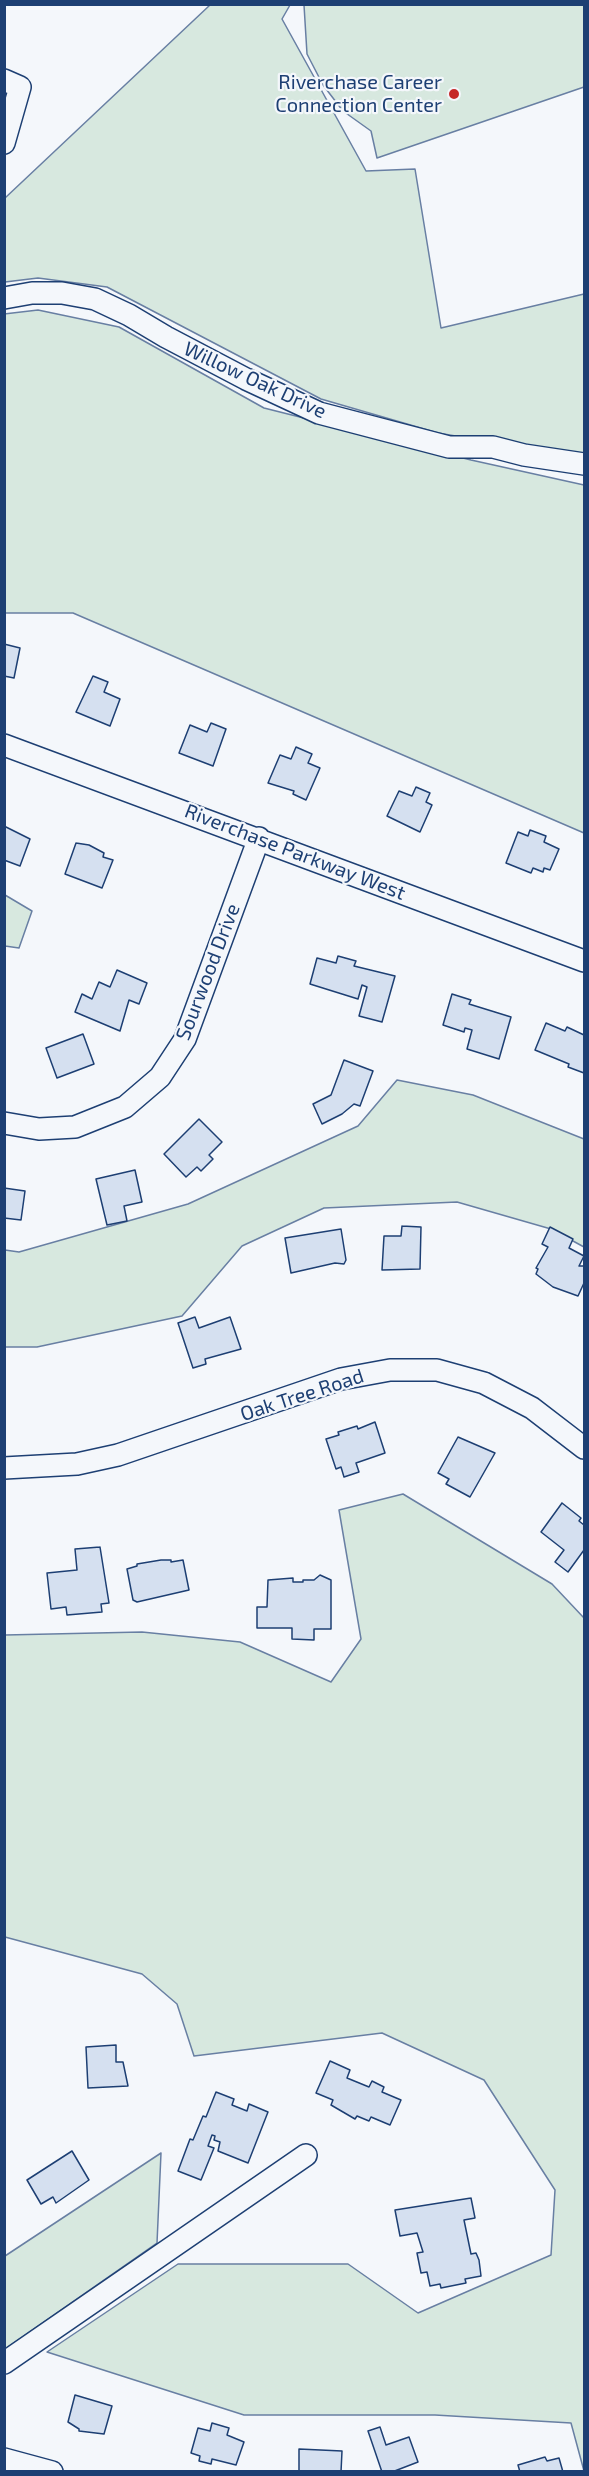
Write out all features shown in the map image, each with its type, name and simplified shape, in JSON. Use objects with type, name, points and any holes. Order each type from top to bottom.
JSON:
[{"type":"street","points":[[4,80],[20,87],[4,143]]},
{"type":"street","name":"Willow Oak Drive","points":[[4,298],[32,293],[62,293],[95,299],[246,379],[319,413],[448,447],[493,447],[524,455],[585,464]]},
{"type":"street","name":"Riverchase Parkway West","points":[[4,745],[585,961]]},
{"type":"street","name":"Sourwood Drive","points":[[4,1123],[39,1129],[75,1126],[125,1107],[160,1077],[185,1039],[259,838]]},
{"type":"street","name":"Oak Tree Road","points":[[4,1468],[77,1464],[118,1455],[341,1379],[390,1370],[437,1370],[484,1383],[532,1408],[585,1448]]},
{"type":"street","points":[[4,2363],[306,2155]]},
{"type":"street","points":[[4,2459],[52,2472]]},
{"type":"shaded area","points":[[210,5],[290,5],[282,19],[366,171],[415,169],[441,328],[584,294],[584,458],[438,433],[321,399],[107,287],[38,278],[5,282],[5,198]]},
{"type":"shaded area","points":[[304,5],[584,5],[584,87],[377,158],[371,131],[343,111],[323,85],[307,54]]},
{"type":"shaded area","points":[[38,310],[119,327],[264,408],[471,460],[584,485],[584,833],[73,613],[5,613],[4,314]]},
{"type":"shaded area","points":[[5,895],[32,911],[19,948],[5,946]]},
{"type":"shaded area","points":[[397,1080],[473,1095],[584,1139],[584,1247],[551,1229],[457,1202],[324,1208],[242,1246],[182,1316],[37,1347],[5,1347],[5,1250],[19,1252],[188,1204],[358,1126]]},
{"type":"shaded area","points":[[403,1494],[552,1584],[584,1618],[584,2471],[571,2423],[435,2415],[244,2415],[47,2352],[178,2264],[348,2264],[418,2313],[551,2255],[555,2190],[484,2080],[382,2033],[194,2056],[177,2004],[142,1974],[5,1937],[5,1635],[142,1632],[240,1642],[331,1682],[361,1639],[339,1510]]},
{"type":"shaded area","points":[[161,2153],[157,2243],[5,2349],[5,2256]]},
{"type":"building","points":[[4,644],[20,648],[14,678],[4,676]]},
{"type":"building","points":[[93,676],[108,682],[104,692],[120,699],[110,726],[76,712]]},
{"type":"building","points":[[211,723],[226,729],[213,766],[179,753],[190,725],[207,732]]},
{"type":"building","points":[[296,747],[312,754],[308,763],[320,768],[306,800],[293,794],[294,791],[268,783],[280,755],[291,759]]},
{"type":"building","points":[[416,787],[430,793],[426,802],[432,805],[420,832],[387,816],[399,791],[412,796]]},
{"type":"building","points":[[4,826],[30,839],[20,866],[4,860]]},
{"type":"building","points":[[530,830],[546,836],[544,842],[559,849],[550,870],[544,868],[543,872],[533,868],[531,873],[506,863],[518,832],[528,836]]},
{"type":"building","points":[[76,843],[89,845],[104,853],[103,857],[113,860],[102,888],[65,874]]},
{"type":"building","points":[[338,956],[356,961],[354,966],[395,976],[382,1022],[359,1016],[367,987],[362,985],[358,999],[310,984],[317,958],[336,963]]},
{"type":"building","points":[[117,970],[147,983],[139,1004],[129,1000],[120,1031],[75,1012],[82,994],[92,999],[99,982],[110,987]]},
{"type":"building","points":[[452,994],[471,1000],[469,1004],[511,1017],[499,1059],[467,1049],[472,1030],[465,1028],[464,1032],[443,1025]]},
{"type":"building","points":[[546,1023],[565,1031],[567,1027],[584,1035],[584,1073],[535,1050]]},
{"type":"building","points":[[83,1034],[94,1064],[57,1078],[46,1048]]},
{"type":"building","points":[[344,1060],[373,1071],[360,1106],[354,1104],[342,1114],[322,1124],[313,1104],[331,1095]]},
{"type":"building","points":[[199,1119],[222,1142],[209,1155],[213,1159],[201,1171],[197,1167],[186,1177],[164,1154]]},
{"type":"building","points":[[135,1170],[142,1202],[124,1206],[127,1221],[107,1225],[96,1179]]},
{"type":"building","points":[[4,1188],[25,1191],[21,1220],[4,1218]]},
{"type":"building","points":[[402,1226],[421,1227],[420,1269],[382,1270],[384,1236],[401,1236]]},
{"type":"building","points":[[550,1227],[573,1239],[569,1248],[584,1256],[579,1266],[584,1266],[584,1283],[578,1296],[553,1287],[536,1274],[538,1269],[536,1268],[548,1247],[542,1244]]},
{"type":"building","points":[[341,1229],[346,1260],[344,1264],[335,1263],[291,1273],[285,1238]]},
{"type":"building","points":[[195,1317],[199,1328],[230,1317],[241,1349],[205,1359],[206,1364],[193,1368],[178,1323]]},
{"type":"building","points":[[375,1422],[385,1453],[356,1463],[359,1472],[344,1477],[341,1467],[336,1469],[326,1439],[339,1435],[338,1432],[357,1426],[358,1429]]},
{"type":"building","points":[[458,1437],[495,1453],[470,1497],[446,1484],[449,1479],[438,1473]]},
{"type":"building","points":[[562,1503],[581,1518],[579,1521],[584,1525],[584,1550],[568,1572],[555,1562],[564,1550],[541,1532]]},
{"type":"building","points":[[100,1547],[109,1603],[101,1604],[102,1612],[67,1615],[66,1607],[51,1609],[47,1573],[77,1570],[75,1549]]},
{"type":"building","points":[[171,1560],[171,1562],[183,1560],[189,1590],[137,1602],[133,1600],[127,1569],[137,1564]]},
{"type":"building","points":[[320,1575],[331,1580],[331,1629],[314,1629],[314,1640],[292,1639],[292,1628],[257,1628],[257,1607],[267,1607],[268,1580],[293,1578],[293,1582],[303,1582],[303,1580],[314,1580]]},
{"type":"building","points":[[116,2045],[116,2062],[123,2062],[128,2086],[88,2088],[86,2047]]},
{"type":"building","points":[[330,2061],[350,2070],[347,2078],[369,2087],[372,2081],[384,2087],[382,2092],[401,2100],[390,2125],[371,2117],[369,2121],[357,2116],[355,2119],[331,2105],[333,2100],[316,2093]]},
{"type":"building","points":[[216,2092],[234,2099],[232,2105],[247,2111],[249,2104],[268,2112],[248,2163],[218,2151],[220,2142],[214,2140],[215,2136],[212,2135],[208,2146],[214,2148],[201,2180],[178,2171],[190,2139],[193,2140],[203,2116],[206,2117]]},
{"type":"building","points":[[72,2151],[89,2180],[56,2203],[53,2197],[41,2204],[27,2180]]},
{"type":"building","points":[[471,2198],[475,2218],[464,2220],[471,2254],[476,2253],[481,2276],[465,2279],[466,2283],[441,2288],[440,2284],[430,2286],[427,2272],[421,2273],[417,2253],[423,2252],[417,2233],[400,2236],[395,2210]]},
{"type":"building","points":[[75,2395],[112,2406],[104,2434],[79,2431],[68,2422]]},
{"type":"building","points":[[212,2423],[229,2428],[227,2435],[244,2442],[236,2465],[212,2459],[211,2464],[199,2461],[200,2456],[191,2453],[198,2428],[210,2431]]},
{"type":"building","points":[[380,2427],[386,2445],[409,2437],[418,2462],[392,2472],[382,2472],[368,2431]]},
{"type":"building","points":[[299,2449],[342,2451],[341,2472],[299,2472]]},
{"type":"building","points":[[545,2457],[547,2461],[559,2458],[563,2472],[520,2472],[518,2465]]},
{"type":"place","name":"Riverchase Career Connection Center","points":[[454,94]]}]
